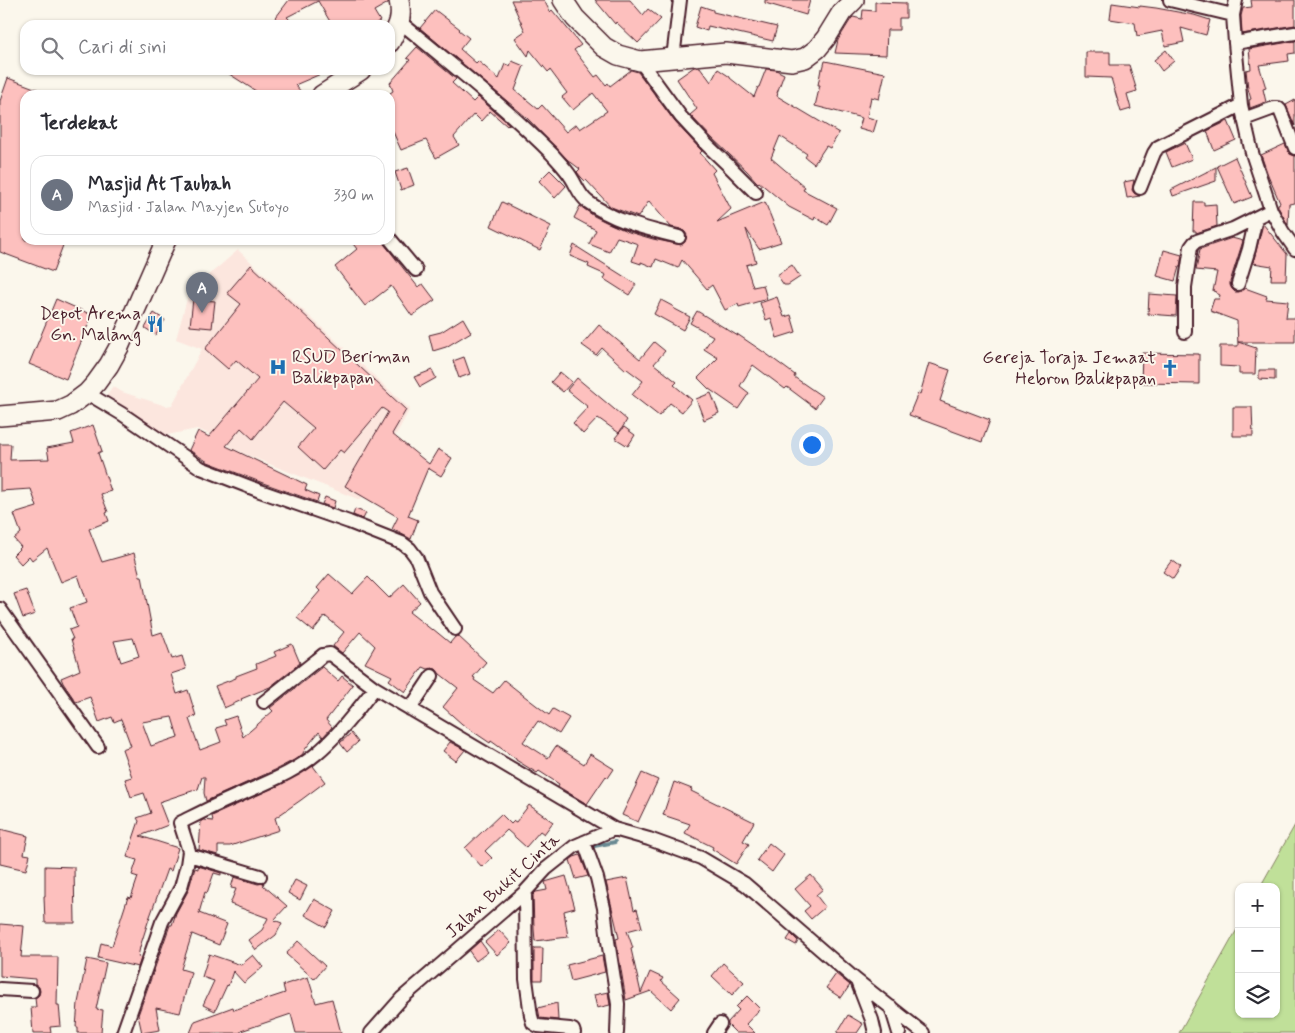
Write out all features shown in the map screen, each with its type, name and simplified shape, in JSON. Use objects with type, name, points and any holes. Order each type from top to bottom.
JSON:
[{"type":"main road","points":[[395,32],[400,22],[401,6],[399,0]]},
{"type":"main road","points":[[563,0],[574,18],[604,47],[618,56],[640,61],[726,53],[792,61],[805,58],[826,38],[842,12],[854,0]]},
{"type":"main road","points":[[768,57],[803,48],[809,44],[839,0]]},
{"type":"main road","points":[[331,90],[354,75]]},
{"type":"main road","points":[[0,416],[58,411],[71,405],[96,384],[119,347],[164,245]]},
{"type":"street","points":[[673,58],[680,0]]},
{"type":"street","points":[[1170,0],[1233,15]]},
{"type":"street","points":[[1236,0],[1233,15],[1241,105],[1252,153],[1271,210],[1295,249]]},
{"type":"street","points":[[400,22],[488,94],[553,155],[571,177],[581,197],[590,204],[616,218],[638,226],[680,236]]},
{"type":"street","points":[[1235,43],[1295,33]]},
{"type":"street","points":[[640,61],[706,145],[756,193]]},
{"type":"street","points":[[1140,188],[1158,147],[1241,105]]},
{"type":"street","points":[[1244,119],[1278,108],[1295,148]]},
{"type":"street","points":[[1185,332],[1185,287],[1193,244],[1202,239],[1233,230],[1271,210]]},
{"type":"street","points":[[1238,284],[1256,218]]},
{"type":"street","points":[[395,245],[416,270]]},
{"type":"street","points":[[87,393],[122,414],[201,468],[402,543],[416,556],[430,592],[456,629]]},
{"type":"street","points":[[0,609],[98,747]]},
{"type":"street","points":[[264,702],[316,660],[330,654],[375,688],[614,829],[649,839],[701,858],[745,884],[856,980],[922,1033]]},
{"type":"street","points":[[410,709],[432,676]]},
{"type":"street","points":[[123,1033],[162,922],[181,887],[189,855],[189,847],[180,823],[238,795],[284,776],[304,763],[342,729],[375,688]]},
{"type":"street","name":"Jalan Bukit Cinta","points":[[371,1033],[402,998],[525,892],[546,869],[575,846],[614,829]]},
{"type":"street","points":[[584,842],[597,878],[604,908],[618,1004],[617,1033]]},
{"type":"street","points":[[189,855],[260,876]]},
{"type":"street","points":[[525,892],[526,979],[533,1023],[538,1026],[570,1029],[574,1033]]},
{"type":"street","points":[[856,980],[872,1020],[875,1033]]},
{"type":"street","points":[[0,989],[32,991]]},
{"type":"street","points":[[891,1007],[899,1033]]},
{"type":"shaded area","name":"RSUD Beriman Balikpapan","points":[[238,250],[410,409],[360,500],[237,451],[217,437],[197,429],[162,436],[103,400],[113,386],[122,392],[166,406],[172,405],[202,349],[176,339],[187,299],[201,282]]},
{"type":"green space","points":[[1295,825],[1295,1033],[1179,1033],[1235,933],[1235,1018],[1280,1018],[1280,883],[1262,883]]},
{"type":"building","points":[[289,0],[388,0],[388,3],[374,11],[379,20],[329,20],[318,1],[287,17],[290,20],[274,20]]},
{"type":"building","points":[[511,0],[544,0],[550,12],[552,10],[581,45],[574,50],[595,77],[598,75],[606,85],[608,83],[610,86],[631,70],[638,72],[675,122],[702,151],[700,153],[715,170],[712,173],[731,209],[717,222],[765,202],[781,242],[759,249],[746,229],[756,262],[746,265],[753,287],[763,285],[767,299],[739,307],[738,304],[725,310],[712,285],[707,289],[682,260],[678,268],[656,259],[653,267],[641,262],[641,264],[632,261],[638,244],[617,237],[609,252],[589,244],[596,230],[574,218],[580,206],[606,222],[629,232],[653,239],[681,245],[685,242],[687,235],[681,229],[671,227],[649,201],[638,217],[611,207],[581,177],[577,172],[580,169],[568,160],[526,117],[420,28],[435,10],[469,38],[460,49],[499,79],[505,64],[510,66],[512,61],[524,66],[515,90],[538,109],[542,105],[566,132],[576,124],[580,129],[607,111],[593,93],[573,110],[562,97],[567,93],[550,70],[548,72],[530,50],[528,56],[515,38],[525,31]]},
{"type":"building","points":[[595,0],[630,0],[643,15],[648,9],[661,19],[638,43],[616,22],[615,24]]},
{"type":"building","points":[[765,0],[810,0],[806,15],[765,3]]},
{"type":"building","points":[[1251,0],[1295,0],[1295,25],[1242,34],[1241,16],[1243,8],[1252,7]]},
{"type":"building","points":[[875,2],[906,3],[906,18],[899,18],[899,30],[887,30],[886,55],[835,53],[838,40],[851,19],[853,17],[862,19],[863,10],[875,11]]},
{"type":"building","points":[[1112,3],[1156,8],[1210,20],[1206,35],[1181,28],[1184,42],[1165,46],[1162,31],[1137,36],[1135,23],[1110,19]]},
{"type":"building","points":[[701,6],[713,10],[713,12],[777,27],[773,41],[708,26],[707,31],[695,27]]},
{"type":"building","points":[[1295,41],[1295,53],[1288,54],[1289,61],[1259,65],[1266,88],[1263,89],[1266,102],[1250,108],[1249,100],[1251,99],[1246,70],[1251,69],[1249,49]]},
{"type":"building","points":[[417,47],[456,79],[452,83],[473,102],[478,97],[509,124],[507,126],[490,111],[481,121],[474,114],[454,137],[459,145],[436,158],[426,140],[401,150],[395,136],[395,90],[393,90],[390,83],[410,60],[407,58]]},
{"type":"building","points":[[1166,50],[1174,61],[1162,71],[1154,60]]},
{"type":"building","points":[[1086,52],[1110,52],[1110,65],[1129,65],[1137,91],[1127,94],[1131,109],[1121,112],[1111,78],[1086,77]]},
{"type":"building","points":[[825,61],[885,73],[879,99],[871,97],[867,117],[877,120],[873,133],[859,129],[862,118],[815,106],[820,85],[818,85],[821,69],[823,69]]},
{"type":"building","points":[[694,67],[700,67],[711,82],[718,69],[754,97],[766,69],[776,70],[784,74],[777,96],[839,133],[830,148],[826,146],[814,164],[805,157],[807,154],[780,136],[771,158],[805,187],[803,190],[837,208],[828,225],[815,217],[814,220],[789,207],[758,183],[690,115],[697,109],[677,79]]},
{"type":"building","points":[[231,75],[318,75],[295,85],[300,90],[254,90]]},
{"type":"building","points":[[8,78],[40,90],[20,90],[20,245],[63,245],[53,272],[0,252],[0,101]]},
{"type":"building","points":[[1295,100],[1295,126],[1286,105]]},
{"type":"building","points":[[1228,121],[1236,140],[1214,150],[1207,131]]},
{"type":"building","points":[[1185,143],[1192,159],[1172,167],[1166,152]]},
{"type":"building","points":[[1285,144],[1290,154],[1295,156],[1295,203],[1289,204],[1288,225],[1278,207],[1280,203],[1261,155]]},
{"type":"building","points":[[1235,157],[1252,197],[1234,204],[1217,166]]},
{"type":"building","points":[[1216,167],[1216,181],[1173,196],[1171,190]]},
{"type":"building","points":[[408,168],[414,185],[401,190],[395,172]]},
{"type":"building","points":[[550,170],[566,186],[555,198],[539,181]]},
{"type":"building","points":[[1134,180],[1132,190],[1140,196],[1127,198],[1124,182]]},
{"type":"building","points":[[502,202],[551,226],[540,250],[491,226]]},
{"type":"building","points":[[1194,202],[1204,202],[1204,205],[1216,204],[1217,226],[1196,233],[1196,231],[1193,231]]},
{"type":"building","points":[[1263,224],[1287,254],[1286,280],[1271,280],[1272,266],[1253,263]]},
{"type":"building","points":[[1232,238],[1243,241],[1230,282],[1232,289],[1235,292],[1239,292],[1245,288],[1267,296],[1266,299],[1288,301],[1286,318],[1295,318],[1295,342],[1238,342],[1256,348],[1255,374],[1239,374],[1239,367],[1220,366],[1220,346],[1238,346],[1237,321],[1210,311],[1214,299],[1219,299],[1220,295],[1213,291],[1217,272],[1196,270],[1200,249]]},
{"type":"building","points":[[354,245],[385,245],[418,287],[423,284],[435,300],[412,316],[391,286],[365,306],[335,267],[357,249]]},
{"type":"building","points":[[574,245],[636,284],[629,295],[604,279],[606,275],[588,267],[589,264],[570,256]]},
{"type":"building","points":[[1164,250],[1182,255],[1175,281],[1157,276]]},
{"type":"building","points":[[251,265],[406,410],[392,434],[429,464],[438,449],[452,458],[441,476],[428,468],[408,516],[418,520],[411,539],[392,529],[398,517],[345,486],[388,412],[382,408],[344,453],[340,450],[323,470],[298,447],[314,428],[283,402],[253,439],[241,428],[226,446],[307,485],[305,490],[319,496],[317,502],[208,462],[189,450],[198,431],[209,437],[258,379],[236,360],[228,369],[205,349],[241,304],[227,293]]},
{"type":"building","points":[[792,265],[800,277],[788,285],[784,285],[777,275]]},
{"type":"building","points":[[1149,294],[1177,296],[1176,316],[1148,314]]},
{"type":"building","points":[[777,297],[784,317],[791,315],[796,332],[777,338],[771,318],[766,320],[760,303]]},
{"type":"building","points":[[56,299],[92,315],[66,379],[29,364]]},
{"type":"building","points":[[193,299],[215,301],[212,328],[190,326]]},
{"type":"building","points":[[661,300],[690,317],[683,330],[654,314]]},
{"type":"building","points":[[697,311],[738,336],[737,334],[768,355],[795,375],[794,377],[823,397],[815,408],[753,365],[740,386],[749,393],[738,409],[709,389],[698,378],[718,358],[704,349],[713,336],[690,323]]},
{"type":"building","name":"Depot Arema Gn. Malang","points":[[154,313],[165,320],[156,335],[145,328]]},
{"type":"building","points":[[463,318],[471,332],[446,347],[433,351],[429,335],[441,332]]},
{"type":"building","points":[[599,325],[640,359],[654,342],[665,351],[654,364],[677,382],[674,385],[692,400],[682,412],[670,403],[659,416],[632,395],[643,381],[626,370],[602,348],[596,355],[582,345]]},
{"type":"building","name":"Gereja Toraja Jemaat Hebron Balikpapan","points":[[1142,353],[1199,354],[1199,384],[1141,383]]},
{"type":"building","points":[[464,357],[470,374],[459,378],[453,361]]},
{"type":"building","points":[[929,363],[950,370],[940,401],[990,420],[982,442],[909,415],[918,393],[920,394]]},
{"type":"building","points":[[432,370],[436,378],[420,387],[414,377]]},
{"type":"building","points":[[1259,370],[1275,370],[1275,380],[1259,379]]},
{"type":"building","points":[[560,372],[572,382],[563,392],[551,382]]},
{"type":"building","points":[[577,378],[627,420],[619,433],[598,418],[583,434],[573,423],[588,407],[567,390]]},
{"type":"building","points":[[711,393],[719,413],[704,420],[696,399]]},
{"type":"building","points":[[1233,407],[1252,407],[1253,436],[1233,436]]},
{"type":"building","points":[[93,425],[102,451],[98,453],[111,491],[101,494],[108,512],[106,513],[109,521],[89,529],[102,562],[134,553],[140,576],[142,576],[153,635],[162,632],[172,659],[182,656],[186,669],[171,674],[177,694],[188,690],[196,716],[189,719],[200,750],[221,742],[216,728],[226,725],[224,720],[236,716],[243,737],[273,711],[270,708],[322,667],[338,681],[342,676],[353,685],[326,720],[332,727],[323,737],[319,732],[303,754],[294,760],[206,801],[204,793],[205,777],[202,777],[198,789],[159,802],[168,825],[140,836],[178,848],[171,871],[167,869],[148,922],[140,947],[138,957],[141,958],[138,967],[98,958],[101,943],[112,946],[128,897],[131,898],[138,877],[132,875],[137,860],[127,857],[139,821],[137,818],[151,813],[144,793],[131,797],[125,779],[132,777],[122,749],[131,746],[121,719],[114,722],[112,717],[99,722],[90,697],[76,702],[61,678],[80,670],[69,630],[77,627],[70,608],[87,602],[78,575],[61,582],[47,548],[32,560],[29,556],[21,564],[13,555],[21,547],[14,539],[21,533],[14,514],[37,507],[31,489],[0,491],[0,444],[11,444],[10,460],[49,459],[47,448],[74,443],[71,433]],"holes":[[[133,638],[139,656],[121,662],[114,641]],[[172,717],[178,737],[151,746],[142,722]]]},
{"type":"building","points":[[624,427],[635,435],[628,446],[615,438]]},
{"type":"building","points":[[325,497],[335,501],[333,508],[322,504]]},
{"type":"building","points":[[355,509],[366,513],[363,519],[353,515]]},
{"type":"building","points":[[1172,560],[1181,567],[1173,579],[1163,572]]},
{"type":"building","points":[[329,574],[352,594],[368,577],[389,598],[404,584],[420,602],[409,612],[450,643],[458,636],[486,662],[473,677],[475,678],[474,680],[493,693],[504,680],[549,715],[553,709],[569,718],[559,734],[538,721],[523,742],[548,758],[556,746],[584,764],[590,754],[614,769],[608,778],[606,776],[587,804],[559,787],[559,784],[539,771],[537,773],[491,741],[490,743],[462,724],[443,707],[458,688],[436,669],[423,667],[405,692],[389,680],[392,676],[365,663],[375,646],[360,632],[342,653],[333,646],[344,632],[325,616],[313,631],[297,618],[320,591],[317,588]]},
{"type":"building","points":[[26,590],[35,614],[23,618],[14,594]]},
{"type":"building","points":[[292,644],[300,663],[270,687],[224,708],[215,686],[257,668],[256,664],[276,656],[274,652]]},
{"type":"building","points":[[351,733],[358,742],[347,752],[340,743]]},
{"type":"building","points":[[450,742],[465,750],[456,761],[443,751]]},
{"type":"building","points":[[313,766],[325,782],[275,818],[279,830],[230,846],[218,846],[218,855],[199,850],[201,821],[213,821],[212,816],[282,784]]},
{"type":"building","points":[[642,773],[658,780],[638,822],[622,815]]},
{"type":"building","points":[[674,782],[692,789],[691,791],[754,822],[743,841],[749,844],[736,864],[712,849],[713,847],[685,833],[690,824],[663,815]]},
{"type":"building","points":[[529,805],[553,822],[544,834],[540,831],[526,847],[507,830],[485,851],[492,858],[482,867],[465,848],[501,814],[511,824],[514,821],[516,822]]},
{"type":"building","points":[[0,829],[28,836],[24,854],[30,855],[26,870],[0,864]]},
{"type":"building","points":[[769,843],[784,855],[772,872],[757,860]]},
{"type":"building","points":[[580,855],[588,876],[576,879],[570,860]]},
{"type":"building","points":[[45,866],[74,867],[75,923],[45,923]]},
{"type":"building","points":[[198,866],[221,873],[221,875],[214,873],[207,893],[205,892],[199,913],[227,924],[219,945],[192,934],[181,969],[191,972],[180,1013],[156,1008],[160,1030],[142,1033],[138,1015],[170,925],[172,925],[188,891],[195,868],[198,869]]},
{"type":"building","points":[[811,875],[823,889],[816,895],[825,907],[811,919],[804,911],[810,906],[795,889]]},
{"type":"building","points":[[566,876],[575,908],[564,911],[568,937],[535,941],[533,895],[536,892],[547,890],[545,882]]},
{"type":"building","points":[[234,877],[258,884],[264,883],[263,885],[287,906],[274,920],[282,923],[276,935],[256,950],[249,940],[262,930],[268,918],[230,904],[236,889],[231,888]]},
{"type":"building","points":[[627,878],[634,910],[637,909],[642,927],[627,931],[633,948],[631,949],[641,993],[650,972],[663,978],[661,981],[680,998],[671,1009],[651,991],[626,1000],[616,939],[619,938],[606,882]]},
{"type":"building","points":[[295,880],[307,886],[300,900],[288,893]]},
{"type":"building","points":[[314,899],[335,911],[326,927],[305,915]]},
{"type":"building","points":[[0,924],[24,926],[21,957],[58,957],[57,1005],[59,1005],[61,1026],[50,1027],[51,1033],[33,1033],[31,1007],[36,1007],[35,998],[39,995],[40,991],[39,987],[35,984],[35,979],[0,976]]},
{"type":"building","points":[[499,930],[511,943],[497,955],[485,942]]},
{"type":"building","points":[[791,934],[798,941],[796,945],[787,940]]},
{"type":"building","points":[[298,941],[325,966],[314,979],[286,954]]},
{"type":"building","points":[[480,941],[488,952],[476,961],[469,951]]},
{"type":"building","points":[[534,948],[543,948],[542,980],[534,980]]},
{"type":"building","points":[[209,954],[241,965],[253,955],[263,967],[244,983],[233,971],[228,986],[215,1011],[203,1005],[214,981],[202,977]]},
{"type":"building","points":[[602,956],[605,972],[571,981],[567,965]]},
{"type":"building","points":[[87,959],[106,963],[96,1009],[103,1010],[101,1033],[78,1033],[78,1027],[76,1027],[78,1003]]},
{"type":"building","points":[[723,963],[744,982],[732,995],[712,976]]},
{"type":"building","points":[[836,974],[850,985],[841,998],[826,988]]},
{"type":"building","points":[[308,977],[316,1003],[332,999],[341,1033],[296,1033],[291,1014],[241,1031],[241,1033],[190,1033],[195,1021],[233,1007],[234,1010],[285,993],[283,985]]},
{"type":"building","points":[[608,992],[610,1005],[597,1008],[594,995]]},
{"type":"building","points":[[747,996],[760,1009],[746,1024],[755,1033],[736,1033],[728,1025],[728,1022],[739,1010],[736,1007]]},
{"type":"building","points":[[557,1003],[558,1020],[540,1018],[538,1008]]},
{"type":"building","points":[[848,1015],[863,1024],[857,1033],[837,1033]]},
{"type":"waterway","points":[[589,847],[615,842]]},
{"type":"place","name":"Masjid At Taubah","points":[[202,313]]},
{"type":"place","name":"Depot Arema Gn. Malang","points":[[155,324]]},
{"type":"place","name":"RSUD Beriman Balikpapan","points":[[278,367]]},
{"type":"place","name":"Gereja Toraja Jemaat Hebron Balikpapan","points":[[1170,368]]}]
